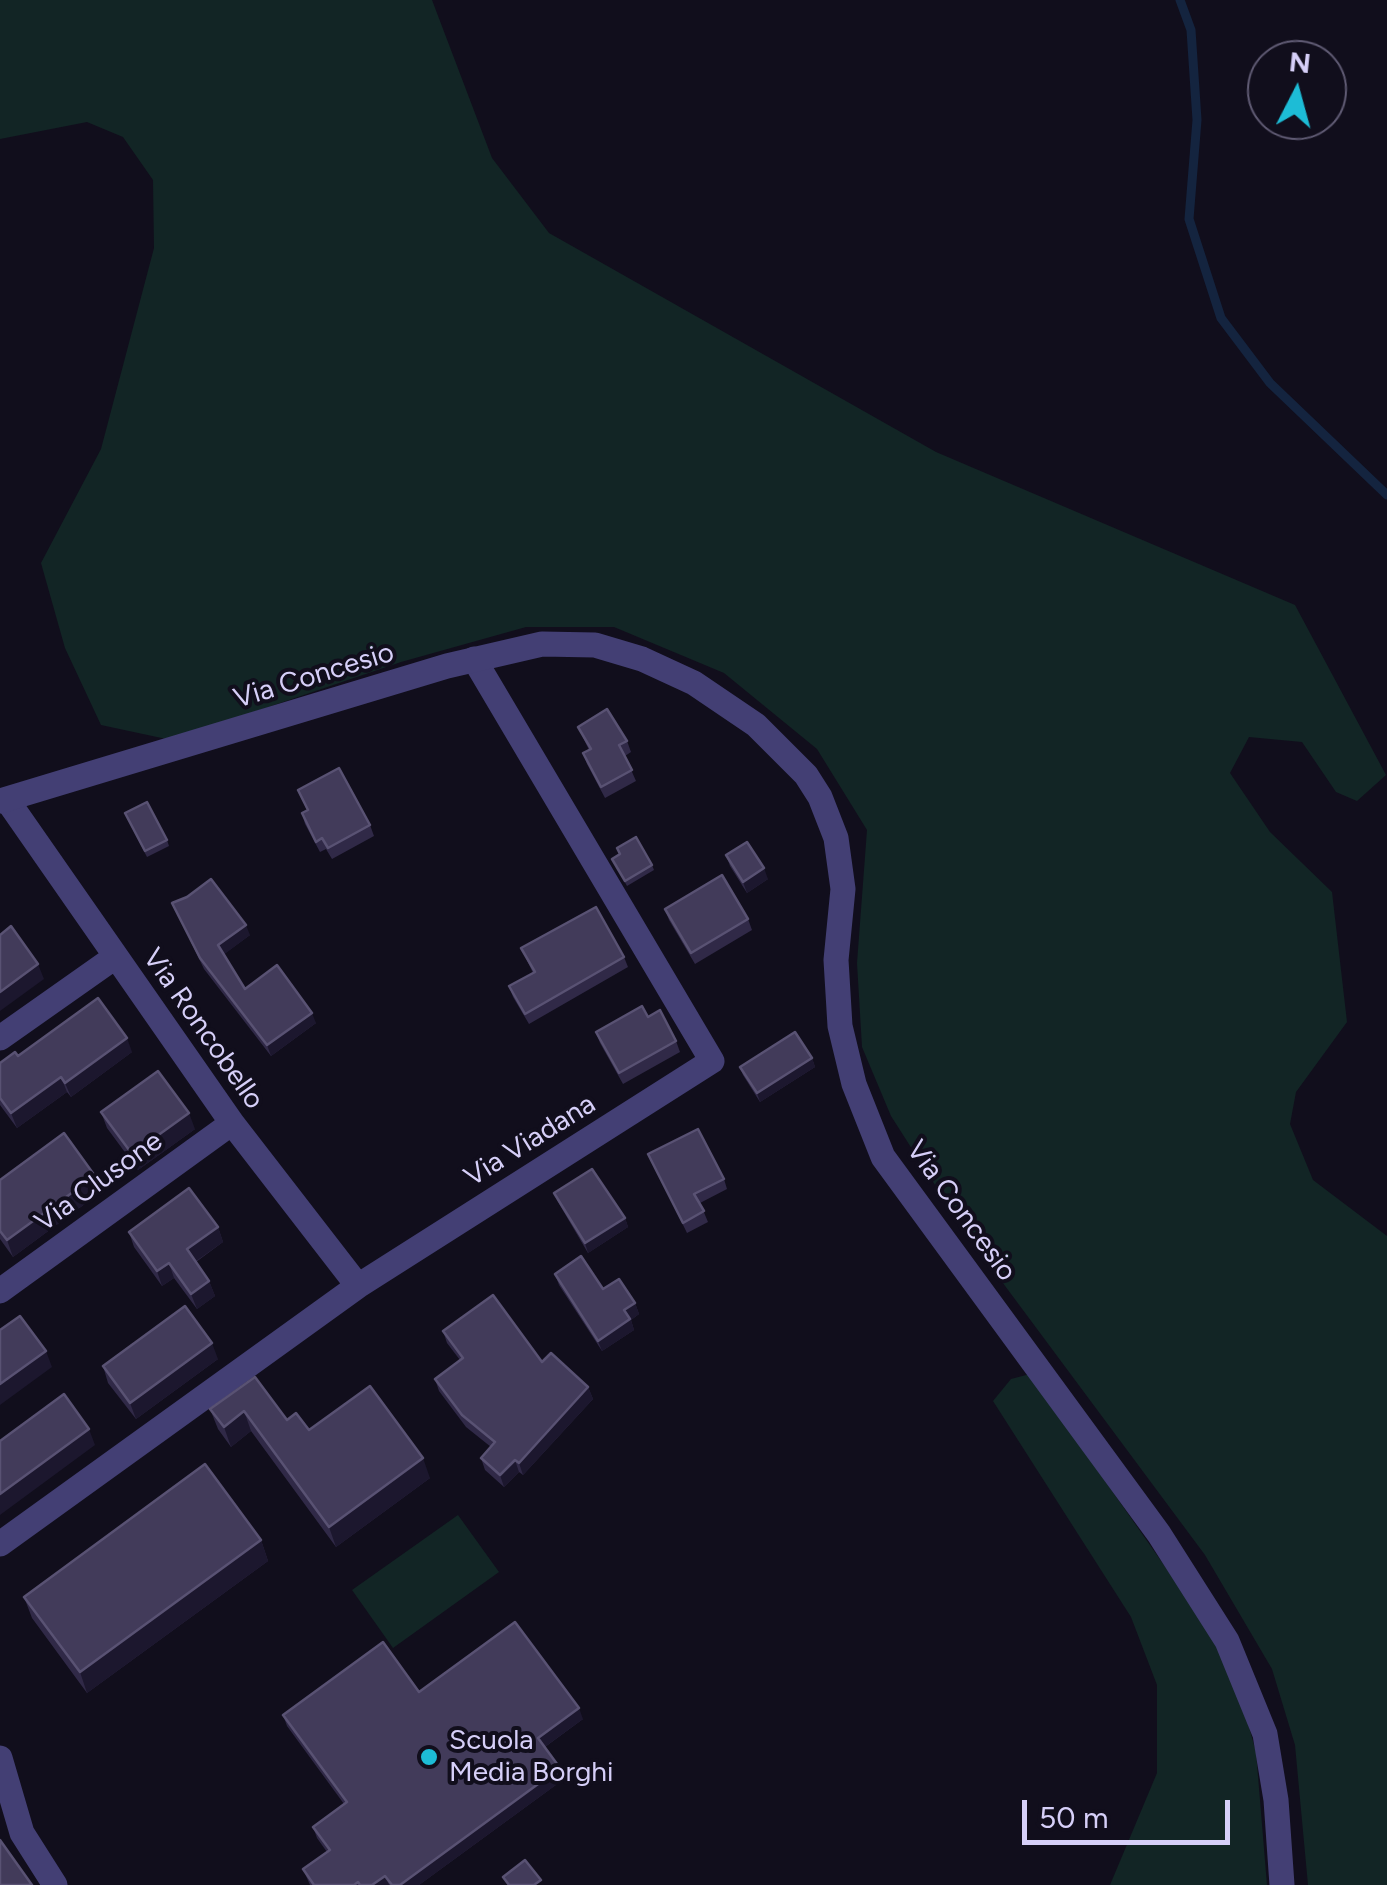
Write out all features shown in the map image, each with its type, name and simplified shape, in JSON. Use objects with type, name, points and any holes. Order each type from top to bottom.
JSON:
[{"type":"street","name":"Via Concesio","points":[[3,800],[474,658],[515,648],[567,643],[596,645],[642,659],[694,682],[772,738],[806,774],[830,818],[839,850],[843,889],[836,960],[840,1026],[854,1084],[883,1157],[1159,1534],[1227,1640],[1265,1734],[1276,1800],[1282,1885]]},
{"type":"street","name":"Via Viadana","points":[[0,1544],[358,1286],[712,1062],[474,658]]},
{"type":"street","name":"Via Roncobello","points":[[3,800],[232,1123],[358,1286]]},
{"type":"street","points":[[0,1038],[115,956]]},
{"type":"street","name":"Via Clusone","points":[[0,1290],[232,1123]]},
{"type":"street","points":[[0,1758],[22,1833],[56,1885]]},
{"type":"green space","points":[[0,0],[432,0],[492,158],[549,233],[936,452],[1295,605],[1386,775],[1357,801],[1336,792],[1302,742],[1249,737],[1230,773],[1270,832],[1332,892],[1347,1022],[1296,1092],[1290,1124],[1313,1180],[1387,1236],[1387,1885],[1308,1885],[1295,1745],[1272,1669],[1205,1555],[965,1232],[891,1116],[862,1047],[857,963],[867,830],[817,749],[724,673],[614,627],[526,627],[401,662],[171,740],[101,725],[65,648],[41,563],[101,449],[154,248],[153,180],[123,137],[87,122],[0,139]]},
{"type":"green space","points":[[1030,1374],[1213,1635],[1244,1709],[1256,1752],[1267,1885],[1110,1885],[1157,1773],[1157,1685],[1131,1617],[993,1401],[1011,1379]]},
{"type":"green space","points":[[458,1515],[499,1572],[393,1648],[352,1590]]},
{"type":"building","points":[[607,709],[627,741],[619,745],[632,770],[601,787],[583,753],[591,749],[578,727]]},
{"type":"building","points":[[339,768],[370,825],[328,848],[322,838],[316,842],[302,813],[308,810],[298,790]]},
{"type":"building","points":[[147,802],[167,840],[145,851],[125,813]]},
{"type":"building","points":[[636,837],[652,865],[625,881],[612,859],[620,854],[617,848]]},
{"type":"building","points":[[747,842],[764,868],[743,882],[726,855]]},
{"type":"building","points":[[722,875],[748,919],[691,953],[665,909]]},
{"type":"building","points":[[211,879],[246,925],[218,945],[245,989],[277,965],[312,1013],[267,1045],[200,958],[172,903]]},
{"type":"building","points":[[596,907],[624,957],[525,1014],[509,986],[535,972],[521,948]]},
{"type":"building","points":[[11,926],[38,964],[0,992],[0,935]]},
{"type":"building","points":[[98,998],[127,1038],[65,1083],[61,1077],[11,1113],[0,1098],[0,1063],[15,1052],[18,1056]]},
{"type":"building","points":[[642,1006],[648,1017],[660,1010],[676,1041],[619,1073],[596,1032]]},
{"type":"building","points":[[795,1032],[812,1058],[757,1093],[740,1067]]},
{"type":"building","points":[[158,1071],[189,1113],[132,1154],[101,1112]]},
{"type":"building","points":[[698,1129],[724,1179],[694,1194],[704,1211],[683,1223],[648,1154]]},
{"type":"building","points":[[64,1133],[95,1176],[7,1240],[0,1231],[0,1180]]},
{"type":"building","points":[[592,1169],[625,1218],[585,1243],[554,1193]]},
{"type":"building","points":[[189,1188],[218,1227],[187,1249],[209,1281],[191,1294],[169,1263],[157,1271],[129,1232]]},
{"type":"building","points":[[581,1256],[603,1289],[619,1279],[635,1303],[624,1310],[630,1319],[598,1341],[555,1274]]},
{"type":"building","points":[[493,1295],[542,1362],[551,1353],[588,1387],[519,1463],[515,1460],[500,1475],[481,1458],[495,1442],[462,1415],[435,1379],[463,1358],[443,1331]]},
{"type":"building","points":[[185,1306],[212,1343],[130,1403],[103,1366]]},
{"type":"building","points":[[20,1316],[46,1351],[0,1384],[0,1330]]},
{"type":"building","points":[[255,1377],[287,1420],[296,1413],[309,1430],[370,1386],[423,1458],[329,1527],[244,1411],[224,1427],[210,1409]]},
{"type":"building","points":[[64,1394],[89,1429],[0,1494],[0,1441]]},
{"type":"building","points":[[205,1464],[261,1540],[80,1672],[24,1597]]},
{"type":"building","name":"Scuola Media Borghi","points":[[515,1622],[579,1708],[538,1738],[560,1768],[400,1885],[392,1885],[385,1876],[372,1885],[314,1885],[303,1869],[330,1850],[313,1827],[347,1802],[283,1715],[383,1642],[419,1692]]},
{"type":"building","points":[[0,1840],[32,1885],[0,1885]]},
{"type":"building","points":[[525,1860],[541,1880],[534,1885],[509,1885],[503,1877]]},
{"type":"waterway","points":[[1180,0],[1191,30],[1197,120],[1189,219],[1221,318],[1270,383],[1387,495]]},
{"type":"place","name":"Scuola Media Borghi","points":[[429,1757]]}]
